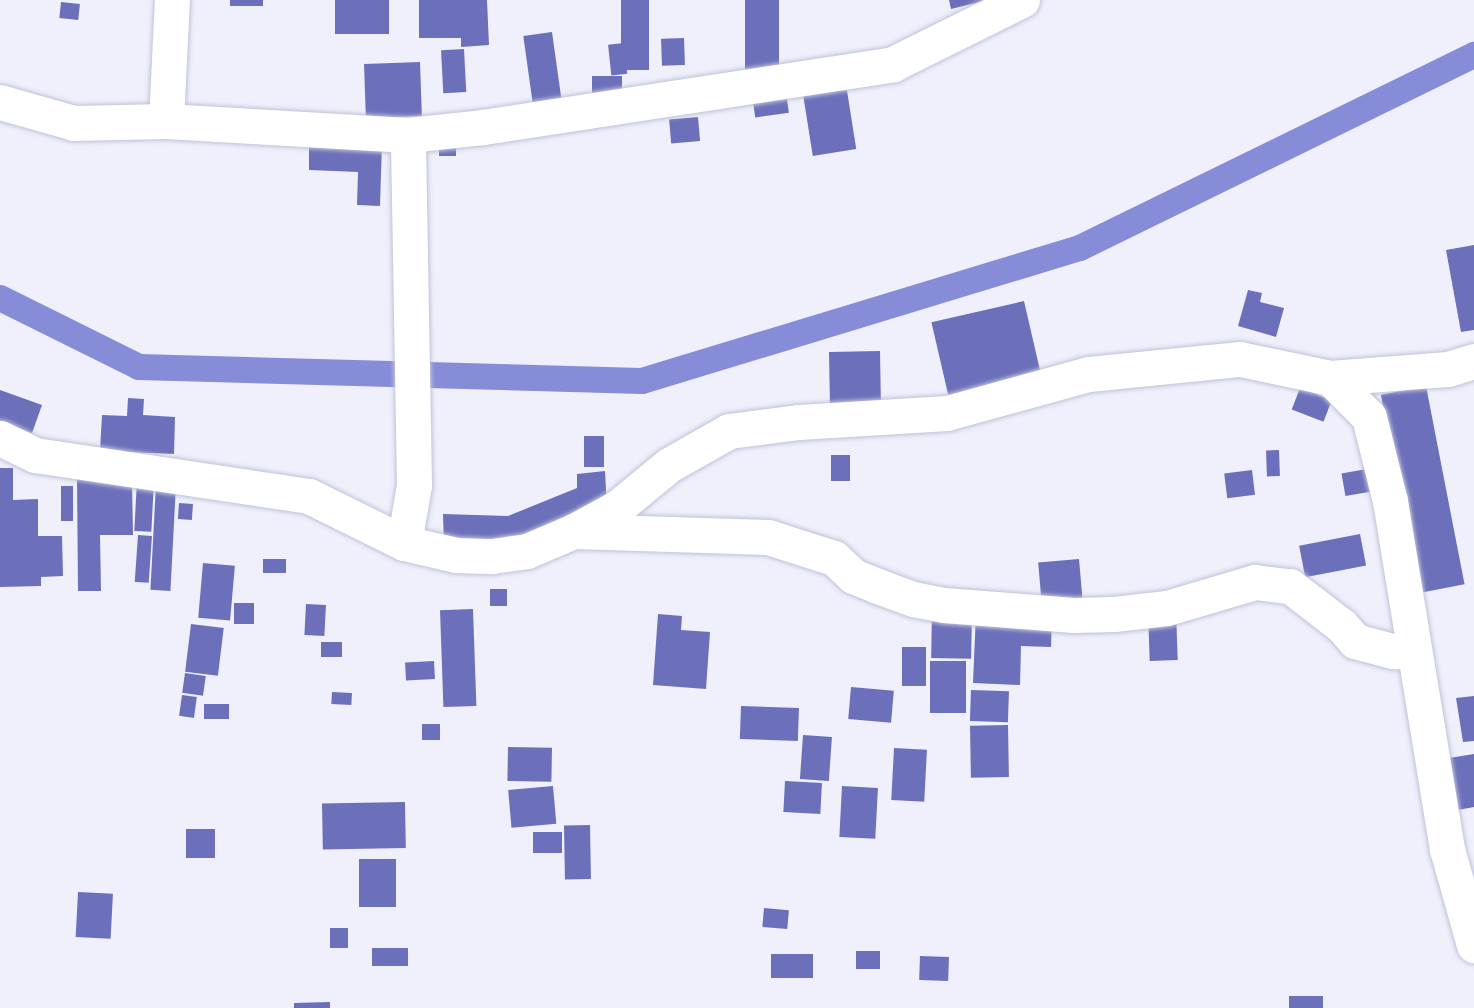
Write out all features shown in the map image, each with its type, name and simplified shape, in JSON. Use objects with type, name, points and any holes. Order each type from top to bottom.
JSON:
[{"type":"street","points":[[166,121],[172,0]]},
{"type":"street","points":[[0,102],[74,123],[166,121],[408,151],[483,127],[893,64],[1022,0]]},
{"type":"street","points":[[404,542],[414,485],[408,151]]},
{"type":"street","points":[[0,438],[35,454],[309,496],[404,542],[456,555],[492,556],[527,551],[574,531],[618,507],[669,466],[729,431],[799,422],[947,413],[1089,374],[1240,359],[1330,378],[1448,369],[1474,361]]},
{"type":"street","points":[[1330,378],[1369,417],[1390,501],[1447,849],[1474,945]]},
{"type":"street","points":[[574,531],[768,537],[834,558],[853,576],[914,599],[944,606],[1043,613],[1114,614],[1167,608],[1255,582],[1290,586],[1342,626],[1355,641],[1393,651],[1414,652]]},
{"type":"building","points":[[230,0],[263,0],[263,6],[230,6]]},
{"type":"building","points":[[335,0],[389,0],[389,34],[335,34]]},
{"type":"building","points":[[419,0],[487,0],[489,45],[461,47],[461,38],[419,38]]},
{"type":"building","points":[[621,0],[649,0],[649,70],[621,70]]},
{"type":"building","points":[[745,0],[779,0],[779,71],[745,71]]},
{"type":"building","points":[[949,0],[984,0],[984,1],[951,9]]},
{"type":"building","points":[[61,2],[80,4],[78,20],[59,18]]},
{"type":"building","points":[[552,32],[562,102],[533,106],[523,36]]},
{"type":"building","points":[[684,38],[685,65],[662,66],[661,39]]},
{"type":"building","points":[[624,43],[627,74],[611,76],[608,45]]},
{"type":"building","points":[[464,49],[466,92],[443,93],[441,50]]},
{"type":"building","points":[[420,62],[422,116],[366,118],[364,64]]},
{"type":"building","points":[[592,76],[622,76],[622,94],[592,94]]},
{"type":"building","points":[[845,78],[856,149],[813,156],[802,85]]},
{"type":"building","points":[[785,85],[789,113],[755,117],[751,90]]},
{"type":"building","points":[[698,117],[700,141],[671,143],[669,120]]},
{"type":"building","points":[[439,136],[456,136],[456,156],[439,156]]},
{"type":"building","points":[[309,141],[382,143],[380,206],[357,205],[358,172],[309,170]]},
{"type":"building","points":[[1474,245],[1474,330],[1461,332],[1446,250]]},
{"type":"building","points":[[1248,290],[1262,293],[1260,302],[1284,308],[1276,337],[1238,326]]},
{"type":"building","points":[[1024,301],[1042,380],[950,401],[931,322]]},
{"type":"building","points":[[880,351],[881,411],[830,412],[829,352]]},
{"type":"building","points":[[1426,386],[1465,584],[1419,593],[1381,395]]},
{"type":"building","points":[[1300,388],[1332,400],[1323,422],[1292,409]]},
{"type":"building","points":[[0,390],[42,405],[32,433],[0,422]]},
{"type":"building","points":[[128,398],[144,399],[143,415],[175,417],[174,454],[100,451],[102,415],[127,416]]},
{"type":"building","points":[[584,436],[604,436],[604,467],[584,467]]},
{"type":"building","points":[[1266,450],[1279,450],[1280,476],[1267,476]]},
{"type":"building","points":[[831,455],[850,455],[850,481],[831,481]]},
{"type":"building","points":[[0,468],[13,468],[13,500],[38,499],[38,536],[62,536],[63,576],[41,577],[41,586],[0,587]]},
{"type":"building","points":[[1372,468],[1376,491],[1345,496],[1341,473]]},
{"type":"building","points":[[1252,470],[1255,495],[1227,498],[1224,473]]},
{"type":"building","points":[[605,471],[607,508],[508,549],[444,548],[443,514],[508,516],[577,488],[577,474]]},
{"type":"building","points":[[77,476],[132,482],[133,535],[100,535],[101,591],[78,591]]},
{"type":"building","points":[[137,480],[154,481],[151,532],[134,531]]},
{"type":"building","points":[[156,484],[176,485],[170,591],[150,590]]},
{"type":"building","points":[[61,486],[73,486],[73,521],[61,521]]},
{"type":"building","points":[[179,503],[193,504],[192,520],[178,519]]},
{"type":"building","points":[[1360,534],[1366,565],[1305,577],[1299,546]]},
{"type":"building","points":[[138,535],[152,536],[149,583],[135,582]]},
{"type":"building","points":[[263,559],[286,559],[286,573],[263,573]]},
{"type":"building","points":[[1079,559],[1083,602],[1042,605],[1038,563]]},
{"type":"building","points":[[203,563],[235,566],[230,621],[198,618]]},
{"type":"building","points":[[490,589],[507,589],[507,606],[490,606]]},
{"type":"building","points":[[234,603],[254,603],[254,624],[234,624]]},
{"type":"building","points":[[306,604],[326,605],[324,636],[304,635]]},
{"type":"building","points":[[473,609],[476,706],[443,707],[440,610]]},
{"type":"building","points":[[932,609],[972,610],[971,659],[931,658]]},
{"type":"building","points":[[1176,611],[1178,660],[1150,661],[1148,612]]},
{"type":"building","points":[[976,612],[1052,616],[1051,647],[1021,646],[1020,685],[973,683]]},
{"type":"building","points":[[658,614],[682,616],[681,630],[710,632],[706,689],[653,685]]},
{"type":"building","points":[[191,624],[224,628],[218,676],[185,672]]},
{"type":"building","points":[[321,642],[342,642],[342,657],[321,657]]},
{"type":"building","points":[[902,647],[926,647],[926,686],[902,686]]},
{"type":"building","points":[[434,661],[435,679],[406,680],[405,663]]},
{"type":"building","points":[[930,661],[966,661],[966,713],[930,713]]},
{"type":"building","points":[[185,673],[206,676],[203,696],[182,693]]},
{"type":"building","points":[[851,687],[894,691],[891,723],[848,719]]},
{"type":"building","points":[[971,690],[1009,691],[1008,722],[970,721]]},
{"type":"building","points":[[332,692],[352,693],[351,705],[331,704]]},
{"type":"building","points":[[182,695],[197,697],[194,718],[179,716]]},
{"type":"building","points":[[1474,696],[1474,741],[1463,742],[1456,698]]},
{"type":"building","points":[[204,704],[229,704],[229,719],[204,719]]},
{"type":"building","points":[[741,706],[799,708],[798,741],[740,739]]},
{"type":"building","points":[[422,724],[440,724],[440,740],[422,740]]},
{"type":"building","points":[[1008,725],[1009,777],[971,778],[970,726]]},
{"type":"building","points":[[803,735],[832,737],[829,781],[800,779]]},
{"type":"building","points":[[508,747],[552,748],[551,782],[507,781]]},
{"type":"building","points":[[894,748],[927,750],[924,802],[891,800]]},
{"type":"building","points":[[1474,754],[1474,807],[1458,810],[1449,758]]},
{"type":"building","points":[[785,781],[822,783],[820,814],[783,812]]},
{"type":"building","points":[[553,786],[556,824],[511,828],[508,790]]},
{"type":"building","points":[[842,786],[878,788],[875,839],[839,837]]},
{"type":"building","points":[[405,802],[406,848],[323,849],[322,803]]},
{"type":"building","points":[[564,825],[590,825],[591,879],[565,879]]},
{"type":"building","points":[[186,829],[215,829],[215,858],[186,858]]},
{"type":"building","points":[[533,832],[562,832],[562,853],[533,853]]},
{"type":"building","points":[[359,859],[396,859],[396,907],[359,907]]},
{"type":"building","points":[[78,892],[113,894],[111,939],[76,937]]},
{"type":"building","points":[[764,908],[789,910],[787,929],[762,927]]},
{"type":"building","points":[[330,928],[348,928],[348,948],[330,948]]},
{"type":"building","points":[[372,948],[408,948],[408,966],[372,966]]},
{"type":"building","points":[[856,951],[880,951],[880,969],[856,969]]},
{"type":"building","points":[[771,954],[813,954],[813,978],[771,978]]},
{"type":"building","points":[[920,956],[949,957],[948,981],[919,980]]},
{"type":"building","points":[[1289,996],[1323,996],[1323,1008],[1289,1008]]},
{"type":"building","points":[[330,1002],[330,1008],[294,1008],[294,1003]]},
{"type":"waterway","points":[[0,298],[139,367],[642,381],[1080,248],[1474,55]]}]
